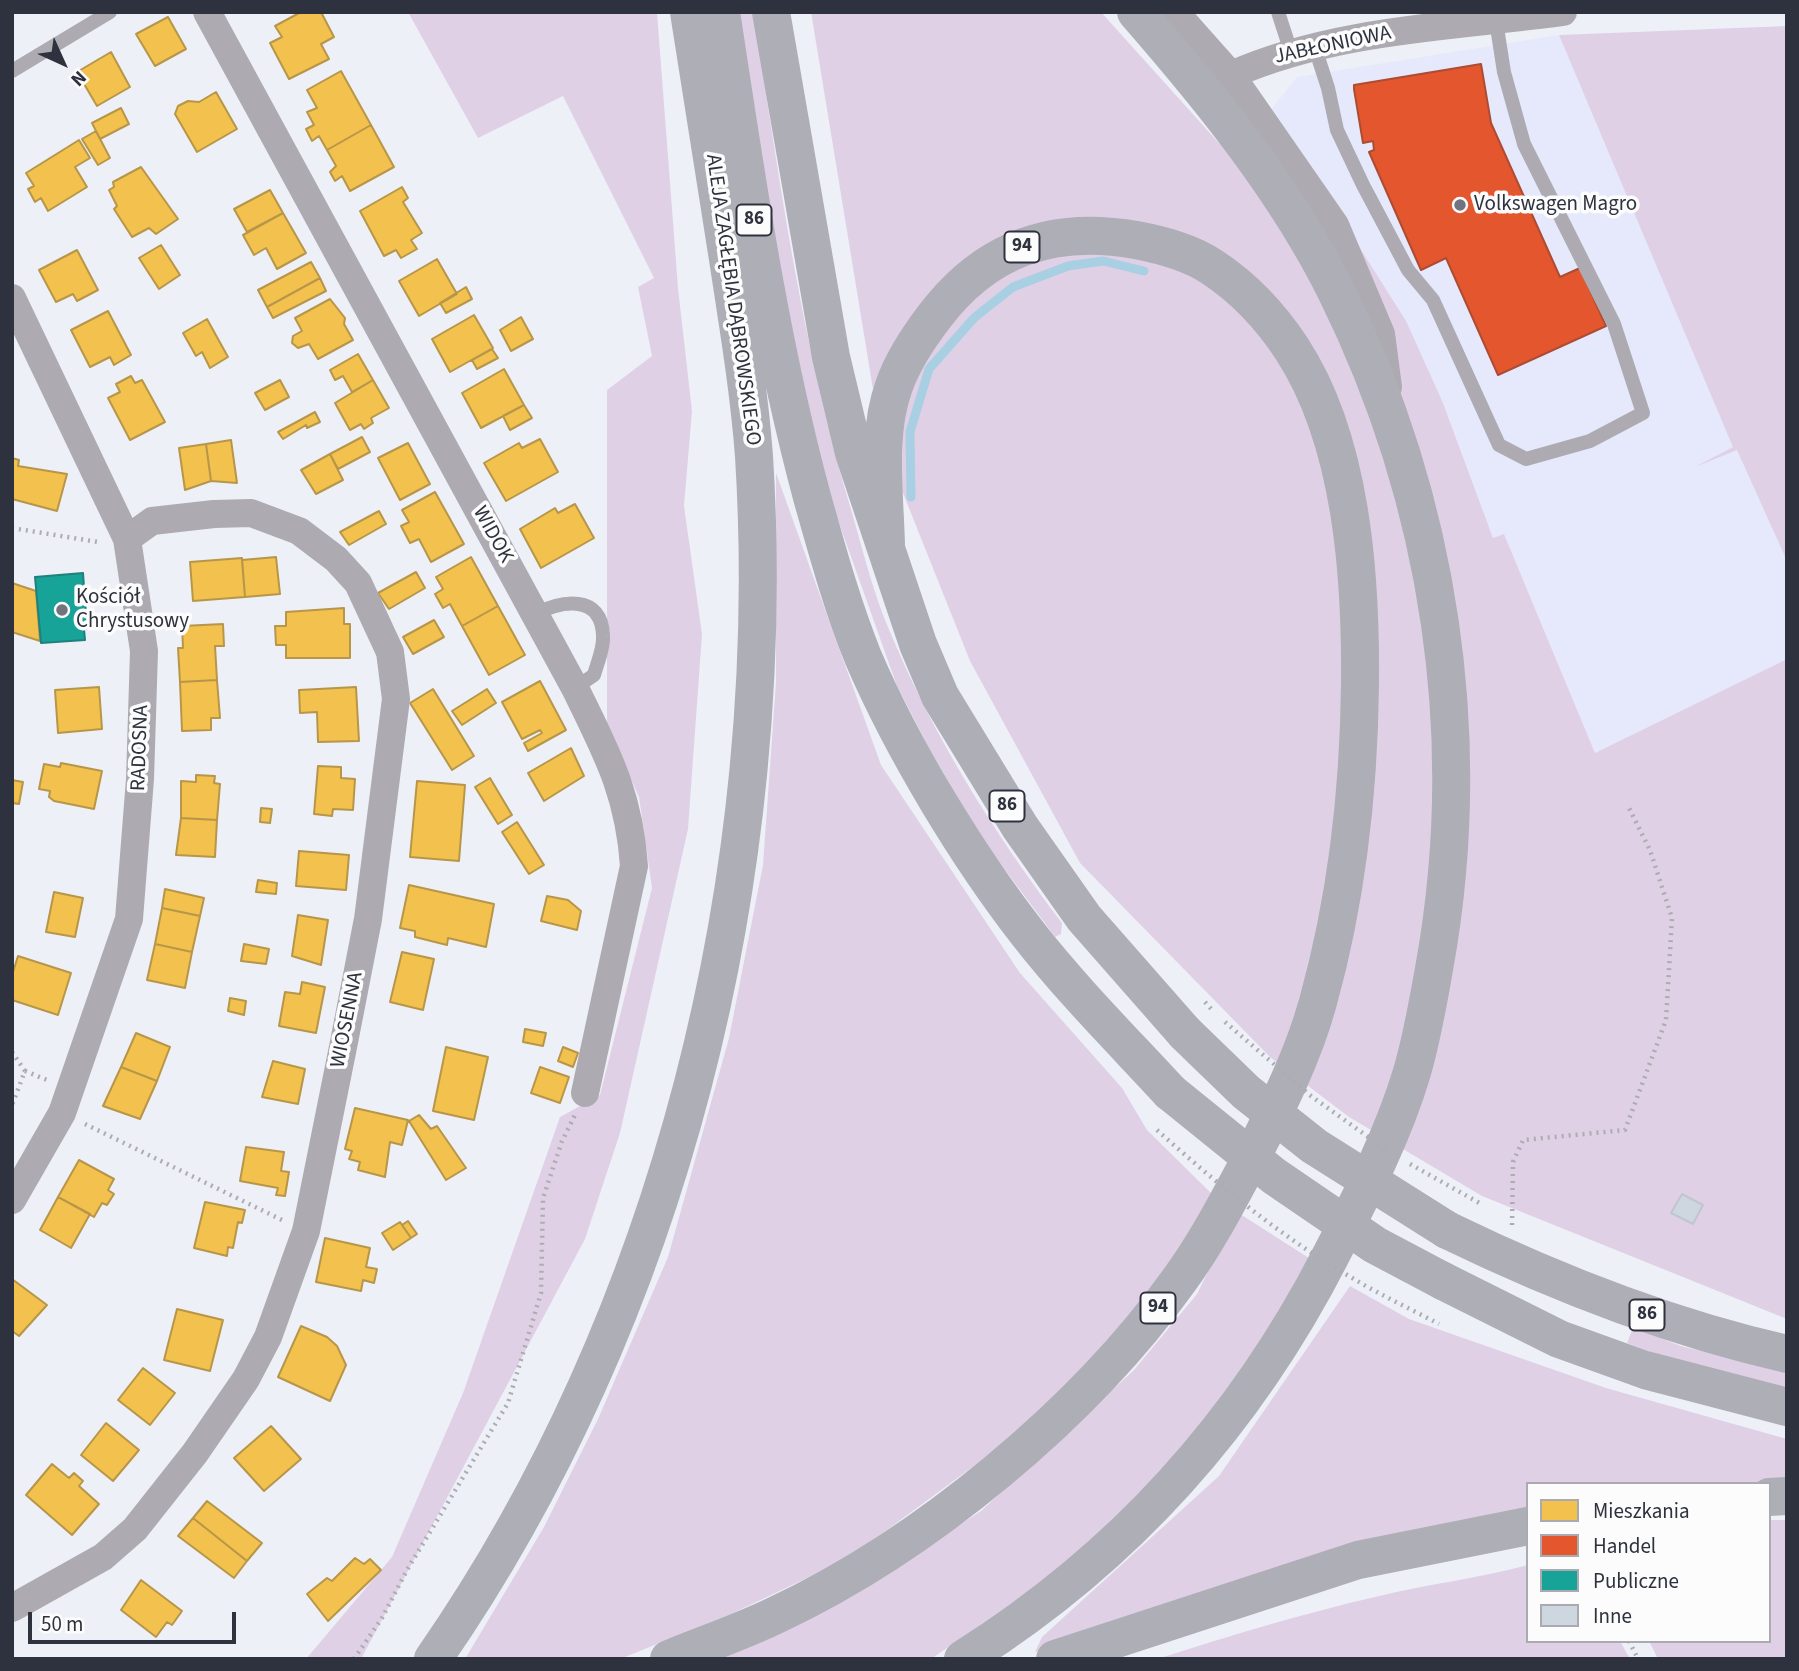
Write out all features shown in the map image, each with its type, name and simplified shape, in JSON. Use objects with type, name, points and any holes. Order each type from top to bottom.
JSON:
[{"type":"main road","name":"ALEJA ZAGŁĘBIA DĄBROWSKIEGO","points":[[433,1659],[483,1588],[538,1487],[591,1374],[651,1222],[705,1041],[737,877],[749,784],[758,630],[754,460],[748,388],[689,12]]},
{"type":"main road","name":"86","points":[[721,12],[758,245],[794,427],[831,564],[863,657],[921,771],[986,875],[1030,936],[1170,1092],[1274,1176],[1375,1245],[1571,1343],[1645,1370],[1787,1407]]},
{"type":"main road","name":"86","points":[[771,12],[831,357],[854,453],[923,654],[940,696],[969,745],[1020,827],[1084,918],[1195,1018],[1246,1092],[1314,1146],[1447,1230],[1512,1261],[1632,1310],[1734,1342],[1787,1354]]},
{"type":"main road","points":[[963,1659],[1074,1578],[1169,1490],[1250,1393],[1314,1288],[1370,1179],[1413,1069],[1440,938],[1450,856],[1453,749],[1447,666],[1433,576],[1418,512],[1392,424],[1334,288],[1295,220],[1227,122],[1136,12]]},
{"type":"main road","name":"94","points":[[669,1659],[776,1615],[894,1547],[1000,1468],[1122,1351],[1181,1277],[1209,1235],[1273,1116],[1318,1006],[1343,897],[1360,743],[1361,620],[1348,511],[1326,422],[1296,354],[1270,318],[1211,266],[1182,252],[1148,242],[1108,235],[1073,234],[1039,240],[1017,249],[971,277],[943,306],[920,337],[904,362],[891,391],[885,434],[886,546]]},
{"type":"main road","points":[[1055,1659],[1358,1560],[1526,1526]]},
{"type":"street","name":"WIDOK","points":[[207,12],[575,688],[621,784],[632,829],[634,866],[585,1093]]},
{"type":"street","points":[[1175,12],[1231,75],[1335,225],[1381,334],[1392,424]]},
{"type":"street","name":"JABŁONIOWA","points":[[1231,75],[1303,50],[1381,33],[1563,12]]},
{"type":"street","name":"RADOSNA","points":[[12,298],[127,539],[144,651],[141,779],[129,919],[62,1113],[12,1200]]},
{"type":"street","name":"WIOSENNA","points":[[12,1608],[103,1557],[135,1529],[195,1452],[246,1379],[268,1337],[306,1231],[368,919],[396,699],[390,652],[358,583],[336,559],[299,531],[251,513],[214,514],[152,521],[127,539]]},
{"type":"lane","points":[[12,71],[110,12]]},
{"type":"lane","points":[[1278,12],[1328,88],[1337,130],[1363,185],[1408,270],[1433,300],[1500,445],[1526,459],[1590,441],[1643,413],[1614,324],[1524,144],[1504,72],[1496,21]]},
{"type":"lane","points":[[535,614],[558,603],[581,603],[597,614],[603,637],[594,675],[575,688]]},
{"type":"path","points":[[12,528],[90,542]]},
{"type":"path","points":[[1512,1261],[1513,1162],[1523,1140],[1625,1130],[1666,1020],[1672,918],[1650,850],[1626,804]]},
{"type":"path","points":[[1195,1018],[1301,1088],[1387,1150]]},
{"type":"path","points":[[12,1052],[24,1072],[51,1082]]},
{"type":"path","points":[[12,1105],[24,1072]]},
{"type":"path","points":[[354,1659],[382,1618],[407,1570],[508,1403],[541,1293],[543,1198],[562,1141],[585,1093]]},
{"type":"path","points":[[62,1113],[306,1231]]},
{"type":"path","points":[[1157,1130],[1212,1178],[1282,1231],[1348,1276],[1439,1324]]},
{"type":"path","points":[[1406,1162],[1483,1205]]},
{"type":"path","points":[[1630,1643],[1638,1659]]},
{"type":"shaded area","points":[[408,12],[657,12],[678,288],[692,411],[684,506],[702,634],[688,829],[620,1133],[585,1239],[361,1659],[306,1659],[392,1557],[463,1393],[560,1117],[600,1095],[652,888],[639,797],[607,727],[607,390],[652,356],[638,287],[654,278],[563,96],[478,138]]},
{"type":"shaded area","points":[[737,12],[754,12],[783,202],[806,329],[835,454],[879,604],[907,671],[967,783],[1012,854],[1062,923],[1061,934],[1055,937],[982,839],[930,750],[897,686],[834,509],[793,346]]},
{"type":"shaded area","points":[[811,12],[1101,12],[1218,142],[1344,223],[1406,321],[1443,403],[1493,538],[1504,534],[1595,753],[1787,659],[1787,1319],[1482,1196],[1349,1117],[1270,1057],[1080,863],[970,661],[881,438]]},
{"type":"shaded area","points":[[1787,26],[1787,561],[1737,450],[1695,467],[1733,447],[1559,35]]},
{"type":"shaded area","points":[[1559,35],[1787,561],[1787,659],[1595,753],[1504,534],[1493,538],[1443,403],[1270,111],[1297,77]]},
{"type":"shaded area","points":[[776,473],[881,765],[1020,973],[1122,1088],[1147,1130],[1213,1195],[1168,1269],[1086,1366],[1009,1440],[849,1558],[729,1615],[620,1659],[465,1659],[544,1527],[598,1419],[668,1257],[729,1038],[763,865],[776,682]]},
{"type":"shaded area","points":[[1237,1212],[1312,1260],[1225,1395],[1166,1466],[1064,1567],[931,1659],[714,1659],[930,1544],[981,1511],[1134,1370],[1197,1294]]},
{"type":"shaded area","points":[[1350,1286],[1409,1319],[1606,1388],[1787,1439],[1787,1488],[1771,1484],[1771,1482],[1526,1482],[1526,1513],[1181,1600],[1035,1652],[1042,1637],[1219,1476]]},
{"type":"shaded area","points":[[1633,1328],[1681,1346],[1787,1372],[1787,1390],[1698,1371],[1627,1343]]},
{"type":"shaded area","points":[[1771,1520],[1787,1520],[1787,1659],[1658,1659],[1650,1643],[1771,1643]]},
{"type":"shaded area","points":[[1526,1565],[1526,1643],[1621,1643],[1630,1659],[1157,1659],[1265,1626],[1394,1592]]},
{"type":"building: Mieszkania","points":[[301,12],[321,12],[334,37],[321,44],[329,59],[289,79],[270,43],[282,37],[275,26]]},
{"type":"building: Mieszkania","points":[[168,17],[186,49],[155,66],[136,34]]},
{"type":"building: Mieszkania","points":[[111,52],[130,87],[97,106],[77,72]]},
{"type":"building: Mieszkania","points":[[341,71],[371,125],[327,150],[319,136],[312,141],[306,129],[314,125],[307,112],[317,108],[307,90]]},
{"type":"building: Mieszkania","points":[[216,92],[237,129],[197,152],[175,114],[178,106],[188,101],[199,102]]},
{"type":"building: Mieszkania","points":[[121,108],[129,124],[100,139],[92,123]]},
{"type":"building: Mieszkania","points":[[371,125],[394,167],[350,191],[342,176],[335,181],[330,172],[336,166],[327,150]]},
{"type":"building: Mieszkania","points":[[96,131],[110,158],[98,165],[82,139]]},
{"type":"building: Mieszkania","points":[[79,140],[90,158],[75,167],[87,187],[48,211],[41,198],[35,202],[28,189],[34,186],[26,173]]},
{"type":"building: Mieszkania","points":[[141,167],[178,219],[156,234],[149,228],[132,237],[114,209],[117,206],[109,190],[114,187],[113,182]]},
{"type":"building: Mieszkania","points":[[402,187],[408,198],[403,202],[422,233],[411,240],[417,249],[401,258],[396,250],[384,256],[360,211]]},
{"type":"building: Mieszkania","points":[[270,190],[283,213],[247,232],[234,209]]},
{"type":"building: Mieszkania","points":[[283,213],[306,253],[277,269],[266,248],[254,255],[243,235]]},
{"type":"building: Mieszkania","points":[[161,245],[180,275],[159,289],[139,258]]},
{"type":"building: Mieszkania","points":[[77,250],[98,290],[77,301],[73,294],[56,302],[39,270]]},
{"type":"building: Mieszkania","points":[[437,259],[457,294],[419,316],[399,281]]},
{"type":"building: Mieszkania","points":[[311,262],[320,278],[267,307],[258,290]]},
{"type":"building: Mieszkania","points":[[320,278],[326,291],[273,318],[267,307]]},
{"type":"building: Mieszkania","points":[[466,287],[472,299],[446,313],[440,303]]},
{"type":"building: Mieszkania","points":[[330,299],[345,318],[344,324],[353,340],[318,359],[309,344],[298,348],[292,343],[293,336],[302,331],[295,318]]},
{"type":"building: Mieszkania","points":[[108,311],[131,355],[114,365],[110,357],[90,367],[71,330]]},
{"type":"building: Mieszkania","points":[[474,315],[493,348],[450,372],[432,339]]},
{"type":"building: Mieszkania","points":[[521,317],[533,339],[511,351],[500,330]]},
{"type":"building: Mieszkania","points":[[207,319],[228,357],[210,368],[202,352],[196,356],[183,333]]},
{"type":"building: Mieszkania","points":[[492,349],[498,358],[477,369],[472,360]]},
{"type":"building: Mieszkania","points":[[358,354],[373,380],[352,392],[343,376],[335,380],[330,370]]},
{"type":"building: Mieszkania","points":[[504,369],[524,405],[481,428],[462,393]]},
{"type":"building: Mieszkania","points":[[131,376],[135,383],[142,380],[165,422],[130,440],[108,398],[120,392],[116,384]]},
{"type":"building: Mieszkania","points":[[280,380],[289,397],[265,410],[255,393]]},
{"type":"building: Mieszkania","points":[[373,380],[389,408],[371,418],[373,423],[364,429],[361,424],[350,430],[335,403]]},
{"type":"building: Mieszkania","points":[[524,405],[532,418],[510,430],[503,416]]},
{"type":"building: Mieszkania","points":[[315,412],[320,422],[307,428],[306,425],[283,439],[278,432]]},
{"type":"building: Mieszkania","points":[[362,437],[370,452],[338,469],[330,454]]},
{"type":"building: Mieszkania","points":[[540,439],[558,472],[506,501],[484,463],[519,443],[522,448]]},
{"type":"building: Mieszkania","points":[[231,440],[237,483],[211,481],[206,444]]},
{"type":"building: Mieszkania","points":[[408,443],[430,484],[400,500],[378,458]]},
{"type":"building: Mieszkania","points":[[206,444],[211,481],[185,490],[179,448]]},
{"type":"building: Mieszkania","points":[[330,454],[343,480],[316,494],[301,470]]},
{"type":"building: Mieszkania","points":[[12,458],[19,460],[18,466],[67,474],[57,511],[12,499]]},
{"type":"building: Mieszkania","points":[[435,492],[464,544],[431,562],[419,539],[410,543],[401,526],[409,522],[402,510]]},
{"type":"building: Mieszkania","points":[[575,504],[594,538],[541,568],[520,529],[555,508],[558,513]]},
{"type":"building: Mieszkania","points":[[379,511],[386,524],[349,545],[340,532]]},
{"type":"building: Mieszkania","points":[[276,557],[280,594],[245,597],[242,560]]},
{"type":"building: Mieszkania","points":[[471,557],[498,606],[462,626],[450,604],[443,608],[435,594],[443,589],[436,577]]},
{"type":"building: Mieszkania","points":[[242,558],[245,597],[193,601],[190,562]]},
{"type":"building: Mieszkania","points":[[416,572],[425,588],[389,609],[378,593]]},
{"type":"building: Mieszkania","points":[[12,583],[36,591],[40,641],[12,632]]},
{"type":"building: Mieszkania","points":[[498,606],[525,655],[489,675],[462,626]]},
{"type":"building: Mieszkania","points":[[344,608],[344,624],[350,624],[350,658],[286,658],[286,645],[276,645],[275,626],[286,626],[286,612]]},
{"type":"building: Mieszkania","points":[[434,620],[444,637],[413,654],[403,637]]},
{"type":"building: Mieszkania","points":[[223,624],[224,646],[215,646],[217,680],[180,682],[178,648],[183,648],[182,626]]},
{"type":"building: Mieszkania","points":[[217,680],[220,718],[211,718],[211,730],[182,731],[180,682]]},
{"type":"building: Mieszkania","points":[[540,681],[566,730],[528,751],[524,743],[542,733],[540,730],[522,739],[502,702]]},
{"type":"building: Mieszkania","points":[[99,687],[102,729],[58,733],[55,690]]},
{"type":"building: Mieszkania","points":[[356,687],[359,741],[318,742],[317,712],[300,713],[299,690]]},
{"type":"building: Mieszkania","points":[[433,689],[474,756],[452,770],[410,703]]},
{"type":"building: Mieszkania","points":[[487,689],[496,703],[462,725],[452,711]]},
{"type":"building: Mieszkania","points":[[571,748],[584,776],[544,801],[528,773]]},
{"type":"building: Mieszkania","points":[[61,763],[102,771],[94,809],[54,801],[49,797],[50,791],[39,789],[44,764],[60,767]]},
{"type":"building: Mieszkania","points":[[318,766],[341,767],[341,778],[355,779],[353,810],[333,809],[332,816],[314,814]]},
{"type":"building: Mieszkania","points":[[196,775],[215,776],[214,783],[220,784],[217,820],[181,818],[181,781],[196,782]]},
{"type":"building: Mieszkania","points":[[490,778],[512,815],[498,824],[475,787]]},
{"type":"building: Mieszkania","points":[[12,780],[23,782],[19,804],[12,803]]},
{"type":"building: Mieszkania","points":[[417,781],[465,785],[459,861],[410,857]]},
{"type":"building: Mieszkania","points":[[261,808],[272,809],[270,823],[260,822]]},
{"type":"building: Mieszkania","points":[[181,818],[217,820],[215,857],[176,855]]},
{"type":"building: Mieszkania","points":[[517,822],[544,865],[529,874],[502,832]]},
{"type":"building: Mieszkania","points":[[299,851],[349,855],[346,890],[296,886]]},
{"type":"building: Mieszkania","points":[[258,880],[277,883],[276,894],[256,892]]},
{"type":"building: Mieszkania","points":[[409,885],[494,904],[486,947],[448,938],[447,945],[415,937],[415,931],[400,928]]},
{"type":"building: Mieszkania","points":[[165,889],[204,898],[200,916],[162,908]]},
{"type":"building: Mieszkania","points":[[54,892],[83,898],[75,937],[46,932]]},
{"type":"building: Mieszkania","points":[[547,896],[568,900],[581,911],[577,930],[541,921]]},
{"type":"building: Mieszkania","points":[[162,908],[200,916],[192,952],[155,944]]},
{"type":"building: Mieszkania","points":[[298,915],[328,920],[321,965],[292,956]]},
{"type":"building: Mieszkania","points":[[155,944],[192,952],[185,988],[147,980]]},
{"type":"building: Mieszkania","points":[[244,944],[269,949],[266,964],[241,961]]},
{"type":"building: Mieszkania","points":[[402,952],[434,959],[423,1010],[390,1002]]},
{"type":"building: Mieszkania","points":[[18,956],[71,973],[58,1015],[12,1000],[12,975]]},
{"type":"building: Mieszkania","points":[[302,982],[325,987],[316,1033],[279,1026],[285,992],[300,994]]},
{"type":"building: Mieszkania","points":[[230,998],[246,1001],[244,1015],[228,1011]]},
{"type":"building: Mieszkania","points":[[525,1029],[546,1033],[543,1046],[523,1042]]},
{"type":"building: Mieszkania","points":[[136,1033],[170,1047],[157,1081],[121,1067]]},
{"type":"building: Mieszkania","points":[[446,1047],[488,1057],[474,1120],[433,1111]]},
{"type":"building: Mieszkania","points":[[563,1047],[578,1053],[573,1067],[558,1061]]},
{"type":"building: Mieszkania","points":[[273,1061],[305,1069],[298,1104],[262,1097]]},
{"type":"building: Mieszkania","points":[[121,1067],[157,1081],[140,1119],[103,1106]]},
{"type":"building: Mieszkania","points":[[540,1067],[569,1077],[560,1103],[531,1093]]},
{"type":"building: Mieszkania","points":[[355,1108],[408,1120],[402,1145],[390,1142],[385,1177],[358,1170],[360,1162],[349,1159],[352,1151],[345,1149]]},
{"type":"building: Mieszkania","points":[[419,1115],[431,1129],[437,1126],[466,1168],[446,1180],[409,1121]]},
{"type":"building: Mieszkania","points":[[246,1147],[284,1152],[281,1171],[289,1172],[285,1196],[276,1195],[278,1188],[240,1181]]},
{"type":"building: Mieszkania","points":[[79,1160],[114,1179],[108,1190],[114,1194],[107,1205],[102,1203],[94,1217],[58,1197]]},
{"type":"building: Mieszkania","points":[[58,1197],[90,1214],[71,1248],[40,1230]]},
{"type":"building: Mieszkania","points":[[205,1202],[245,1210],[242,1223],[238,1222],[233,1248],[228,1247],[227,1256],[194,1248]]},
{"type":"building: Mieszkania","points":[[408,1221],[417,1234],[411,1238],[402,1225]]},
{"type":"building: Mieszkania","points":[[400,1222],[411,1238],[393,1250],[382,1233]]},
{"type":"building: Mieszkania","points":[[325,1238],[370,1248],[366,1267],[377,1269],[374,1283],[363,1280],[361,1291],[316,1282]]},
{"type":"building: Mieszkania","points":[[12,1279],[47,1305],[19,1336],[12,1331]]},
{"type":"building: Mieszkania","points":[[177,1309],[223,1320],[210,1371],[164,1360]]},
{"type":"building: Mieszkania","points":[[301,1326],[327,1337],[337,1346],[346,1365],[330,1401],[278,1377]]},
{"type":"building: Mieszkania","points":[[143,1368],[175,1393],[150,1425],[118,1400]]},
{"type":"building: Mieszkania","points":[[106,1423],[139,1450],[113,1481],[81,1455]]},
{"type":"building: Mieszkania","points":[[271,1426],[301,1459],[264,1491],[234,1458]]},
{"type":"building: Mieszkania","points":[[52,1464],[69,1478],[74,1473],[83,1481],[79,1486],[99,1504],[72,1535],[26,1495]]},
{"type":"building: Mieszkania","points":[[207,1501],[262,1543],[247,1561],[193,1518]]},
{"type":"building: Mieszkania","points":[[193,1518],[247,1561],[234,1578],[178,1536]]},
{"type":"building: Mieszkania","points":[[355,1558],[364,1564],[370,1559],[381,1570],[328,1621],[307,1594],[327,1578],[332,1581]]},
{"type":"building: Mieszkania","points":[[141,1580],[182,1611],[172,1625],[167,1622],[156,1637],[121,1610]]},
{"type":"building: Handel","name":"Volkswagen Magro","points":[[1481,64],[1491,123],[1560,277],[1580,268],[1606,326],[1498,375],[1446,258],[1421,270],[1369,152],[1374,150],[1373,141],[1363,143],[1354,89],[1354,85]]},
{"type":"building: Publiczne","name":"Kościół Chrystusowy","points":[[83,573],[87,629],[84,629],[85,640],[41,643],[35,577]]},
{"type":"building: Inne","points":[[1682,1194],[1703,1205],[1693,1224],[1671,1213]]},
{"type":"waterway","points":[[911,497],[910,432],[929,369],[974,318],[1013,287],[1068,266],[1103,261],[1144,271]]},
{"type":"place","name":"Volkswagen Magro","points":[[1460,205]]},
{"type":"place","name":"Kościół Chrystusowy","points":[[62,610]]}]
